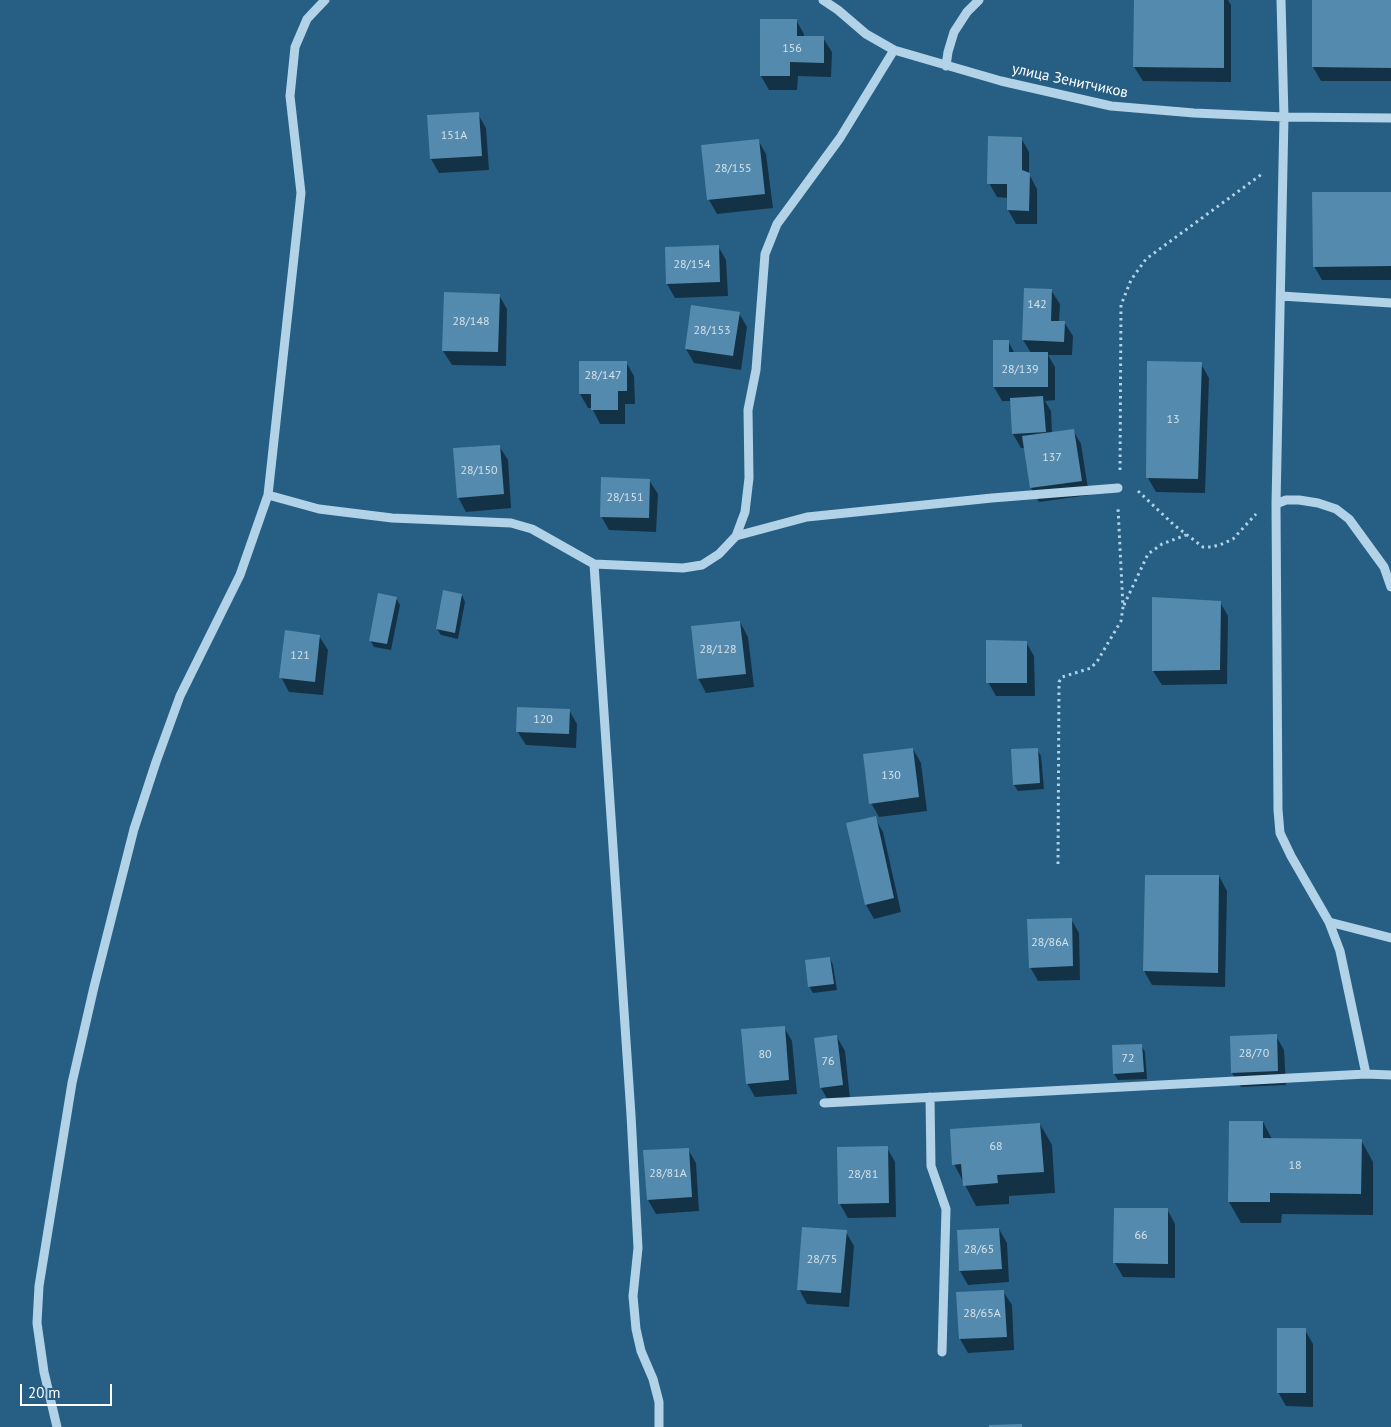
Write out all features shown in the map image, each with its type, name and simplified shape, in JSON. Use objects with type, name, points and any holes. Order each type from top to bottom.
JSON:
[{"type":"street","points":[[57,1427],[44,1372],[37,1323],[39,1286],[74,1074],[134,828],[156,762],[180,696],[240,575],[268,495],[300,193],[290,96],[295,47],[308,18],[324,0]]},
{"type":"street","name":"улица Зенитчиков","points":[[823,0],[866,34],[894,50],[1001,81],[1111,106],[1194,113],[1284,117],[1391,118]]},
{"type":"street","points":[[946,66],[954,32],[967,12],[978,0]]},
{"type":"street","points":[[1281,0],[1284,117],[1276,504],[1278,810],[1280,833],[1329,922],[1340,950],[1366,1074]]},
{"type":"street","points":[[268,495],[319,510],[392,518],[512,523],[532,529],[594,564],[683,568],[702,565],[719,554],[736,536],[745,512],[749,478],[748,410],[756,370],[765,254],[777,224],[840,138],[894,50]]},
{"type":"street","points":[[1281,296],[1391,303]]},
{"type":"street","points":[[736,536],[807,517],[983,499],[1118,488]]},
{"type":"street","points":[[1276,504],[1286,500],[1299,500],[1318,503],[1336,509],[1349,519],[1384,567],[1391,587]]},
{"type":"street","points":[[594,564],[638,1248],[633,1296],[636,1329],[641,1350],[653,1378],[659,1402],[659,1427]]},
{"type":"street","points":[[1329,922],[1391,938]]},
{"type":"street","points":[[824,1103],[1366,1074],[1391,1075]]},
{"type":"street","points":[[930,1097],[931,1166],[946,1208],[942,1352]]},
{"type":"path","points":[[1134,487],[1186,535],[1203,547],[1222,544],[1232,538],[1252,517],[1265,508],[1276,504]]},
{"type":"path","points":[[1123,607],[1148,554],[1162,544],[1186,535]]},
{"type":"building","points":[[1134,0],[1224,0],[1224,68],[1133,67]]},
{"type":"building","points":[[1312,0],[1391,0],[1391,68],[1312,67]]},
{"type":"building","points":[[760,19],[797,19],[797,36],[824,36],[824,63],[790,62],[790,76],[760,76]]},
{"type":"building","points":[[479,112],[482,156],[430,159],[427,115]]},
{"type":"building","points":[[988,136],[1022,137],[1022,170],[1030,173],[1029,211],[1007,210],[1007,184],[987,184]]},
{"type":"building","points":[[759,139],[765,194],[707,200],[701,145]]},
{"type":"building","points":[[1312,192],[1391,192],[1391,266],[1313,267]]},
{"type":"building","points":[[719,245],[720,282],[666,284],[665,247]]},
{"type":"building","points":[[1024,288],[1052,289],[1051,321],[1065,321],[1064,342],[1022,340]]},
{"type":"building","points":[[444,292],[500,294],[498,352],[442,351]]},
{"type":"building","points":[[691,305],[740,312],[733,356],[685,349]]},
{"type":"building","points":[[993,340],[1009,340],[1009,352],[1048,352],[1048,387],[993,387]]},
{"type":"building","points":[[579,361],[627,361],[627,391],[618,391],[618,410],[591,410],[591,394],[579,394]]},
{"type":"building","points":[[1147,361],[1202,362],[1198,479],[1146,478]]},
{"type":"building","points":[[1043,396],[1046,432],[1012,434],[1010,398]]},
{"type":"building","points":[[1074,429],[1082,481],[1030,488],[1022,436]]},
{"type":"building","points":[[500,445],[504,494],[457,498],[453,448]]},
{"type":"building","points":[[601,477],[650,479],[649,518],[600,517]]},
{"type":"building","points":[[443,590],[462,594],[455,633],[436,629]]},
{"type":"building","points":[[378,593],[397,597],[387,644],[369,641]]},
{"type":"building","points":[[1152,597],[1221,601],[1220,670],[1152,671]]},
{"type":"building","points":[[740,621],[746,674],[697,679],[691,626]]},
{"type":"building","points":[[285,630],[320,635],[315,682],[279,678]]},
{"type":"building","points":[[986,640],[1027,641],[1027,683],[986,683]]},
{"type":"building","points":[[517,707],[570,709],[569,734],[516,732]]},
{"type":"building","points":[[913,748],[919,797],[869,804],[863,754]]},
{"type":"building","points":[[1038,748],[1040,783],[1013,785],[1011,749]]},
{"type":"building","points":[[876,816],[894,898],[865,905],[846,823]]},
{"type":"building","points":[[1145,875],[1219,875],[1218,973],[1143,971]]},
{"type":"building","points":[[1072,918],[1073,966],[1029,968],[1027,919]]},
{"type":"building","points":[[830,957],[834,984],[808,987],[805,960]]},
{"type":"building","points":[[785,1026],[789,1080],[746,1084],[741,1029]]},
{"type":"building","points":[[1277,1034],[1278,1071],[1231,1073],[1230,1036]]},
{"type":"building","points":[[837,1035],[843,1085],[820,1088],[814,1038]]},
{"type":"building","points":[[1142,1044],[1144,1072],[1113,1074],[1112,1045]]},
{"type":"building","points":[[1229,1121],[1263,1121],[1263,1138],[1362,1139],[1361,1194],[1270,1193],[1270,1202],[1228,1202]]},
{"type":"building","points":[[1040,1123],[1044,1172],[997,1175],[998,1183],[963,1186],[961,1164],[952,1165],[950,1129]]},
{"type":"building","points":[[888,1146],[889,1203],[838,1204],[837,1147]]},
{"type":"building","points":[[689,1148],[692,1197],[647,1200],[643,1150]]},
{"type":"building","points":[[1114,1208],[1168,1208],[1168,1264],[1113,1263]]},
{"type":"building","points":[[802,1227],[847,1230],[841,1293],[797,1290]]},
{"type":"building","points":[[999,1228],[1002,1269],[959,1271],[957,1230]]},
{"type":"building","points":[[1004,1290],[1007,1337],[959,1339],[956,1292]]},
{"type":"building","points":[[1277,1328],[1306,1328],[1306,1393],[1277,1393]]},
{"type":"building","points":[[1022,1424],[1022,1427],[989,1427],[989,1425]]}]
